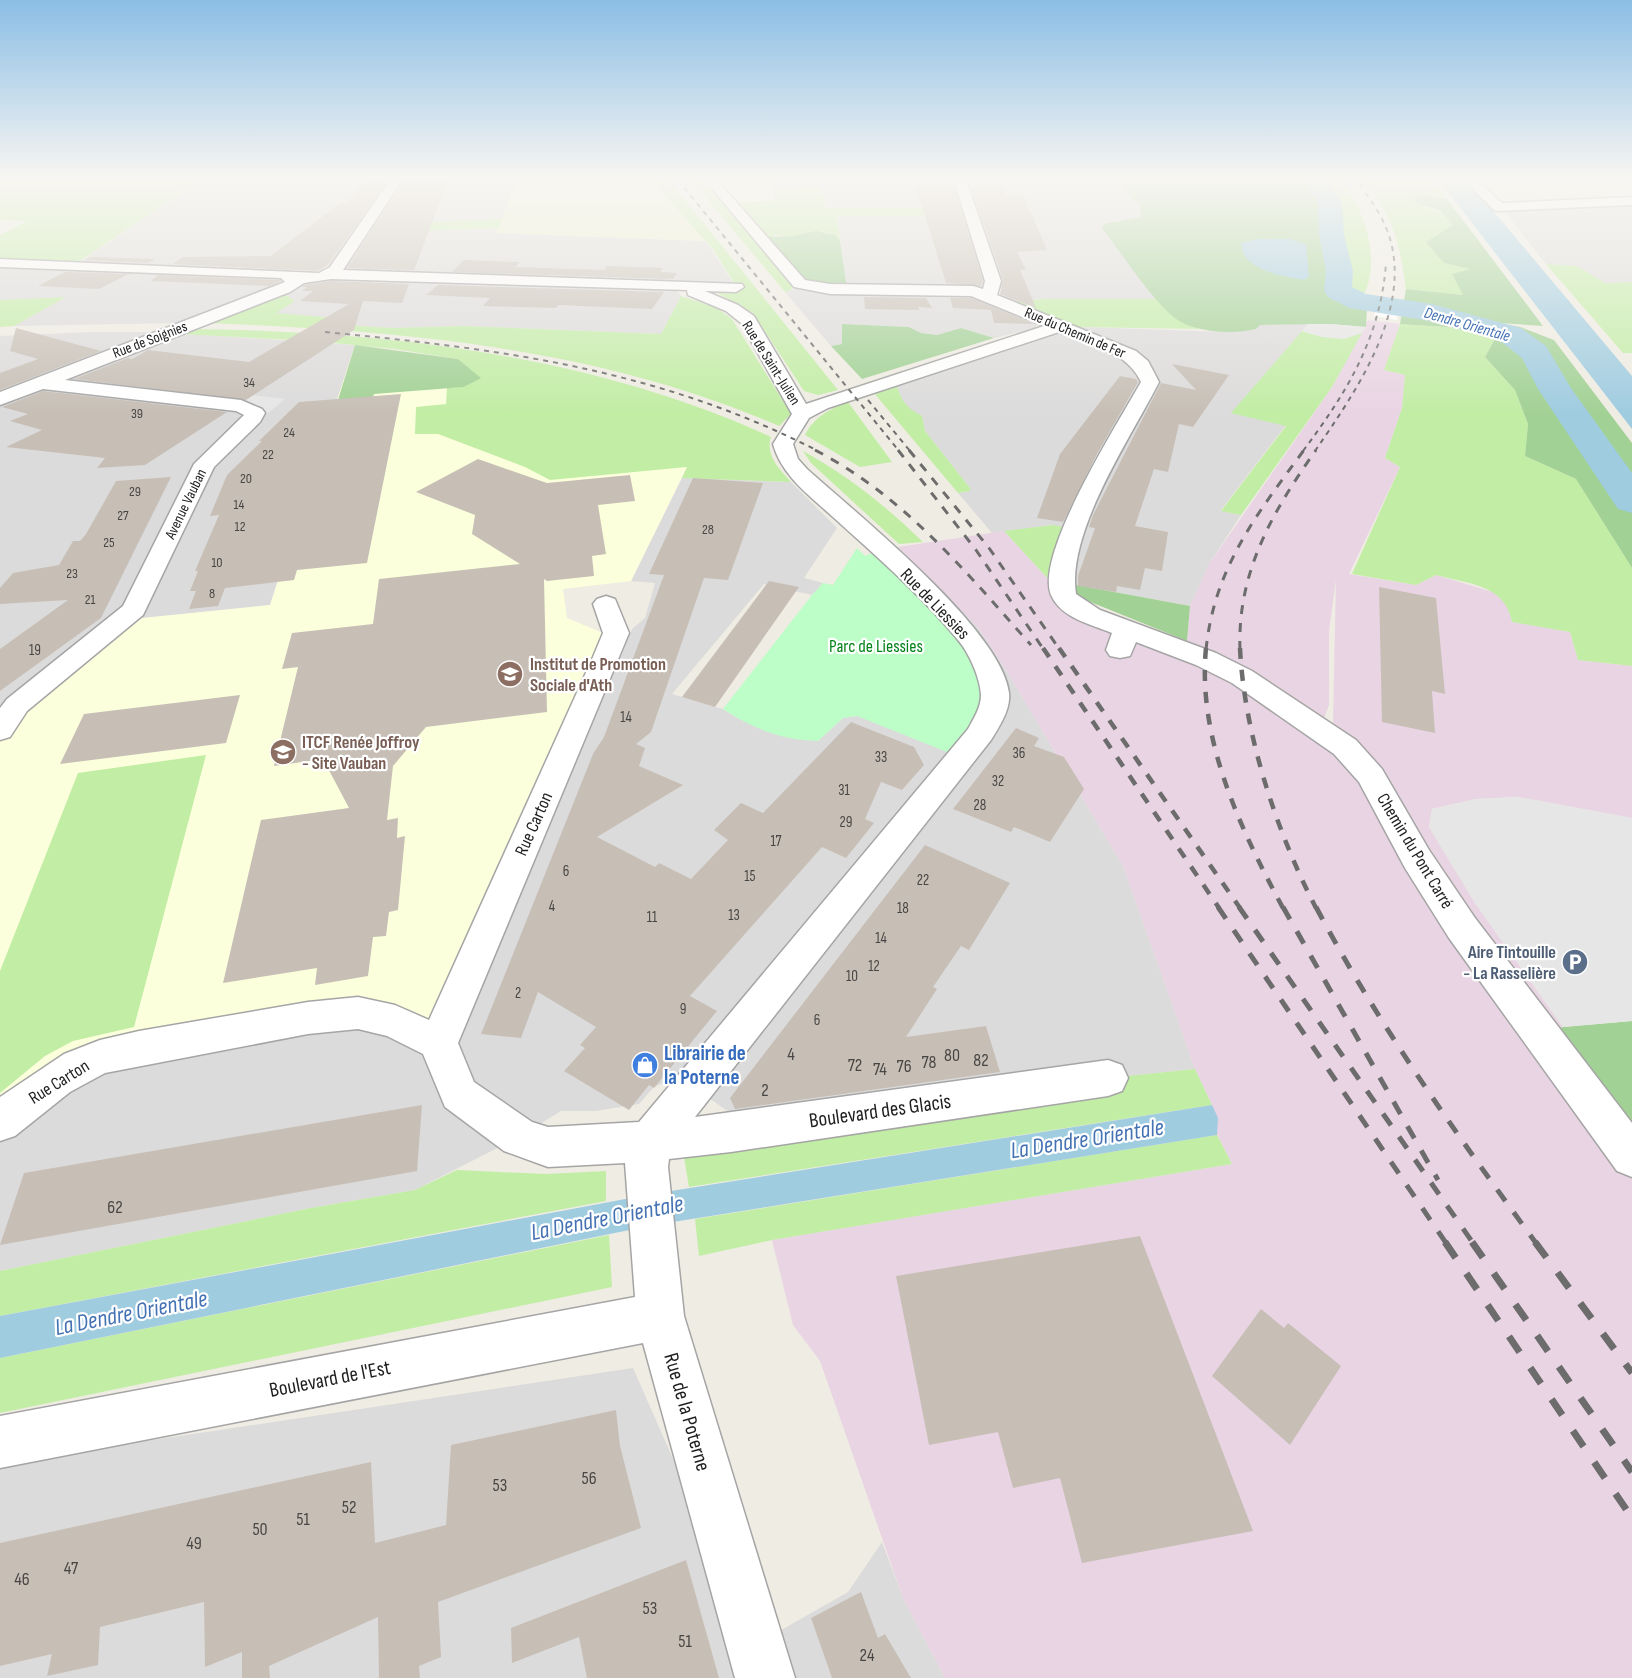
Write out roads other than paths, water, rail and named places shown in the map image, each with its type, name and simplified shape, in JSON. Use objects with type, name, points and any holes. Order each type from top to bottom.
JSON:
[{"type":"street","points":[[329,270],[340,258]]},
{"type":"street","name":"Rue du Chemin de Fer","points":[[778,258],[800,284],[830,289],[962,290],[990,296],[1130,355],[1142,365],[1150,382],[1105,458],[1061,571],[1062,594],[1068,602],[1123,639]]},
{"type":"street","points":[[986,258],[993,281],[990,296]]},
{"type":"street","points":[[0,263],[292,277]]},
{"type":"street","name":"Rue de Saint-Julien","points":[[292,277],[329,270],[672,287],[736,287]]},
{"type":"street","name":"Rue de Soignies","points":[[0,399],[284,289],[292,277]]},
{"type":"street","name":"Rue de Saint-Julien","points":[[672,287],[712,299],[732,308],[748,320],[802,414]]},
{"type":"street","points":[[802,414],[833,400],[1061,326]]},
{"type":"street","name":"Avenue Vauban","points":[[0,730],[17,705],[134,610],[205,464],[253,418],[255,413],[242,406],[40,383]]},
{"type":"street","name":"Rue de Liessies","points":[[651,1140],[975,741],[992,711],[995,694],[990,673],[968,635],[882,549],[799,474],[788,460],[783,444],[802,414]]},
{"type":"street","name":"Rue Carton","points":[[0,1122],[56,1079],[78,1066],[100,1057],[150,1046],[308,1018],[358,1013],[395,1021],[438,1043],[607,657],[616,633],[606,604]]},
{"type":"street","name":"Chemin du Pont Carré","points":[[1123,639],[1206,659],[1242,677],[1345,747],[1371,776],[1417,860],[1462,928],[1632,1157]]},
{"type":"street","points":[[438,1043],[459,1094],[519,1137],[548,1147],[651,1140]]},
{"type":"street","name":"Boulevard des Glacis","points":[[651,1140],[731,1133],[1108,1078]]},
{"type":"street","name":"Rue de la Poterne","points":[[651,1140],[646,1167],[660,1316],[765,1678]]},
{"type":"street","name":"Boulevard de l'Est","points":[[0,1442],[660,1316]]},
{"type":"water","points":[[1247,258],[1307,258],[1309,277],[1304,280],[1286,276],[1265,270]]},
{"type":"water","points":[[1499,258],[1533,258],[1632,376],[1632,429]]},
{"type":"water","name":"La Dendre Orientale","points":[[1212,1105],[1218,1118],[1217,1135],[654,1225],[0,1358],[0,1316],[652,1194]]},
{"type":"waterway","name":"Dendre Orientale","points":[[1336,258],[1339,271],[1338,291],[1359,302],[1432,313],[1510,334],[1535,353],[1555,389],[1632,501]]},
{"type":"railway","points":[[742,258],[899,451]]},
{"type":"railway","points":[[1315,451],[1349,400],[1379,343],[1389,313],[1394,283],[1393,258]]},
{"type":"railway","points":[[1303,451],[1334,407],[1359,364],[1377,317],[1386,264]]},
{"type":"railway","points":[[325,332],[454,346],[578,367],[698,400],[758,423],[818,451]]},
{"type":"railway","points":[[868,400],[910,451]]},
{"type":"railway","points":[[815,450],[877,490],[932,537],[1031,645]]},
{"type":"railway","points":[[898,450],[976,550],[1044,650]]},
{"type":"railway","points":[[909,450],[989,548],[1060,650]]},
{"type":"railway","points":[[1206,650],[1218,593],[1240,543],[1304,450]]},
{"type":"railway","points":[[1240,649],[1241,622],[1251,569],[1272,520],[1316,450]]},
{"type":"railway","points":[[1043,648],[1219,908]]},
{"type":"railway","points":[[1059,648],[1240,908]]},
{"type":"railway","points":[[1206,648],[1205,682],[1208,716],[1215,750],[1238,815],[1283,908]]},
{"type":"railway","points":[[1240,649],[1248,714],[1265,782],[1288,848],[1316,908]]},
{"type":"railway","points":[[1218,907],[1446,1243]]},
{"type":"railway","points":[[1239,907],[1473,1243]]},
{"type":"railway","points":[[1283,907],[1438,1180]]},
{"type":"railway","points":[[1316,907],[1392,1037],[1448,1121],[1536,1243]]},
{"type":"railway","points":[[1445,1242],[1632,1518]]},
{"type":"railway","points":[[1472,1242],[1632,1472]]},
{"type":"railway","points":[[1535,1242],[1632,1373]]},
{"type":"place","name":"Institut de Promotion Sociale d'Ath","points":[[510,674]]},
{"type":"place","name":"ITCF Renée Joffroy - Site Vauban","points":[[283,752]]},
{"type":"place","name":"Aire Tintouille - La Rasselière","points":[[1575,962]]},
{"type":"place","name":"Librairie de la Poterne","points":[[645,1065]]},
{"type":"park label","name":"Parc de Liessies","points":[[876,646]]}]
